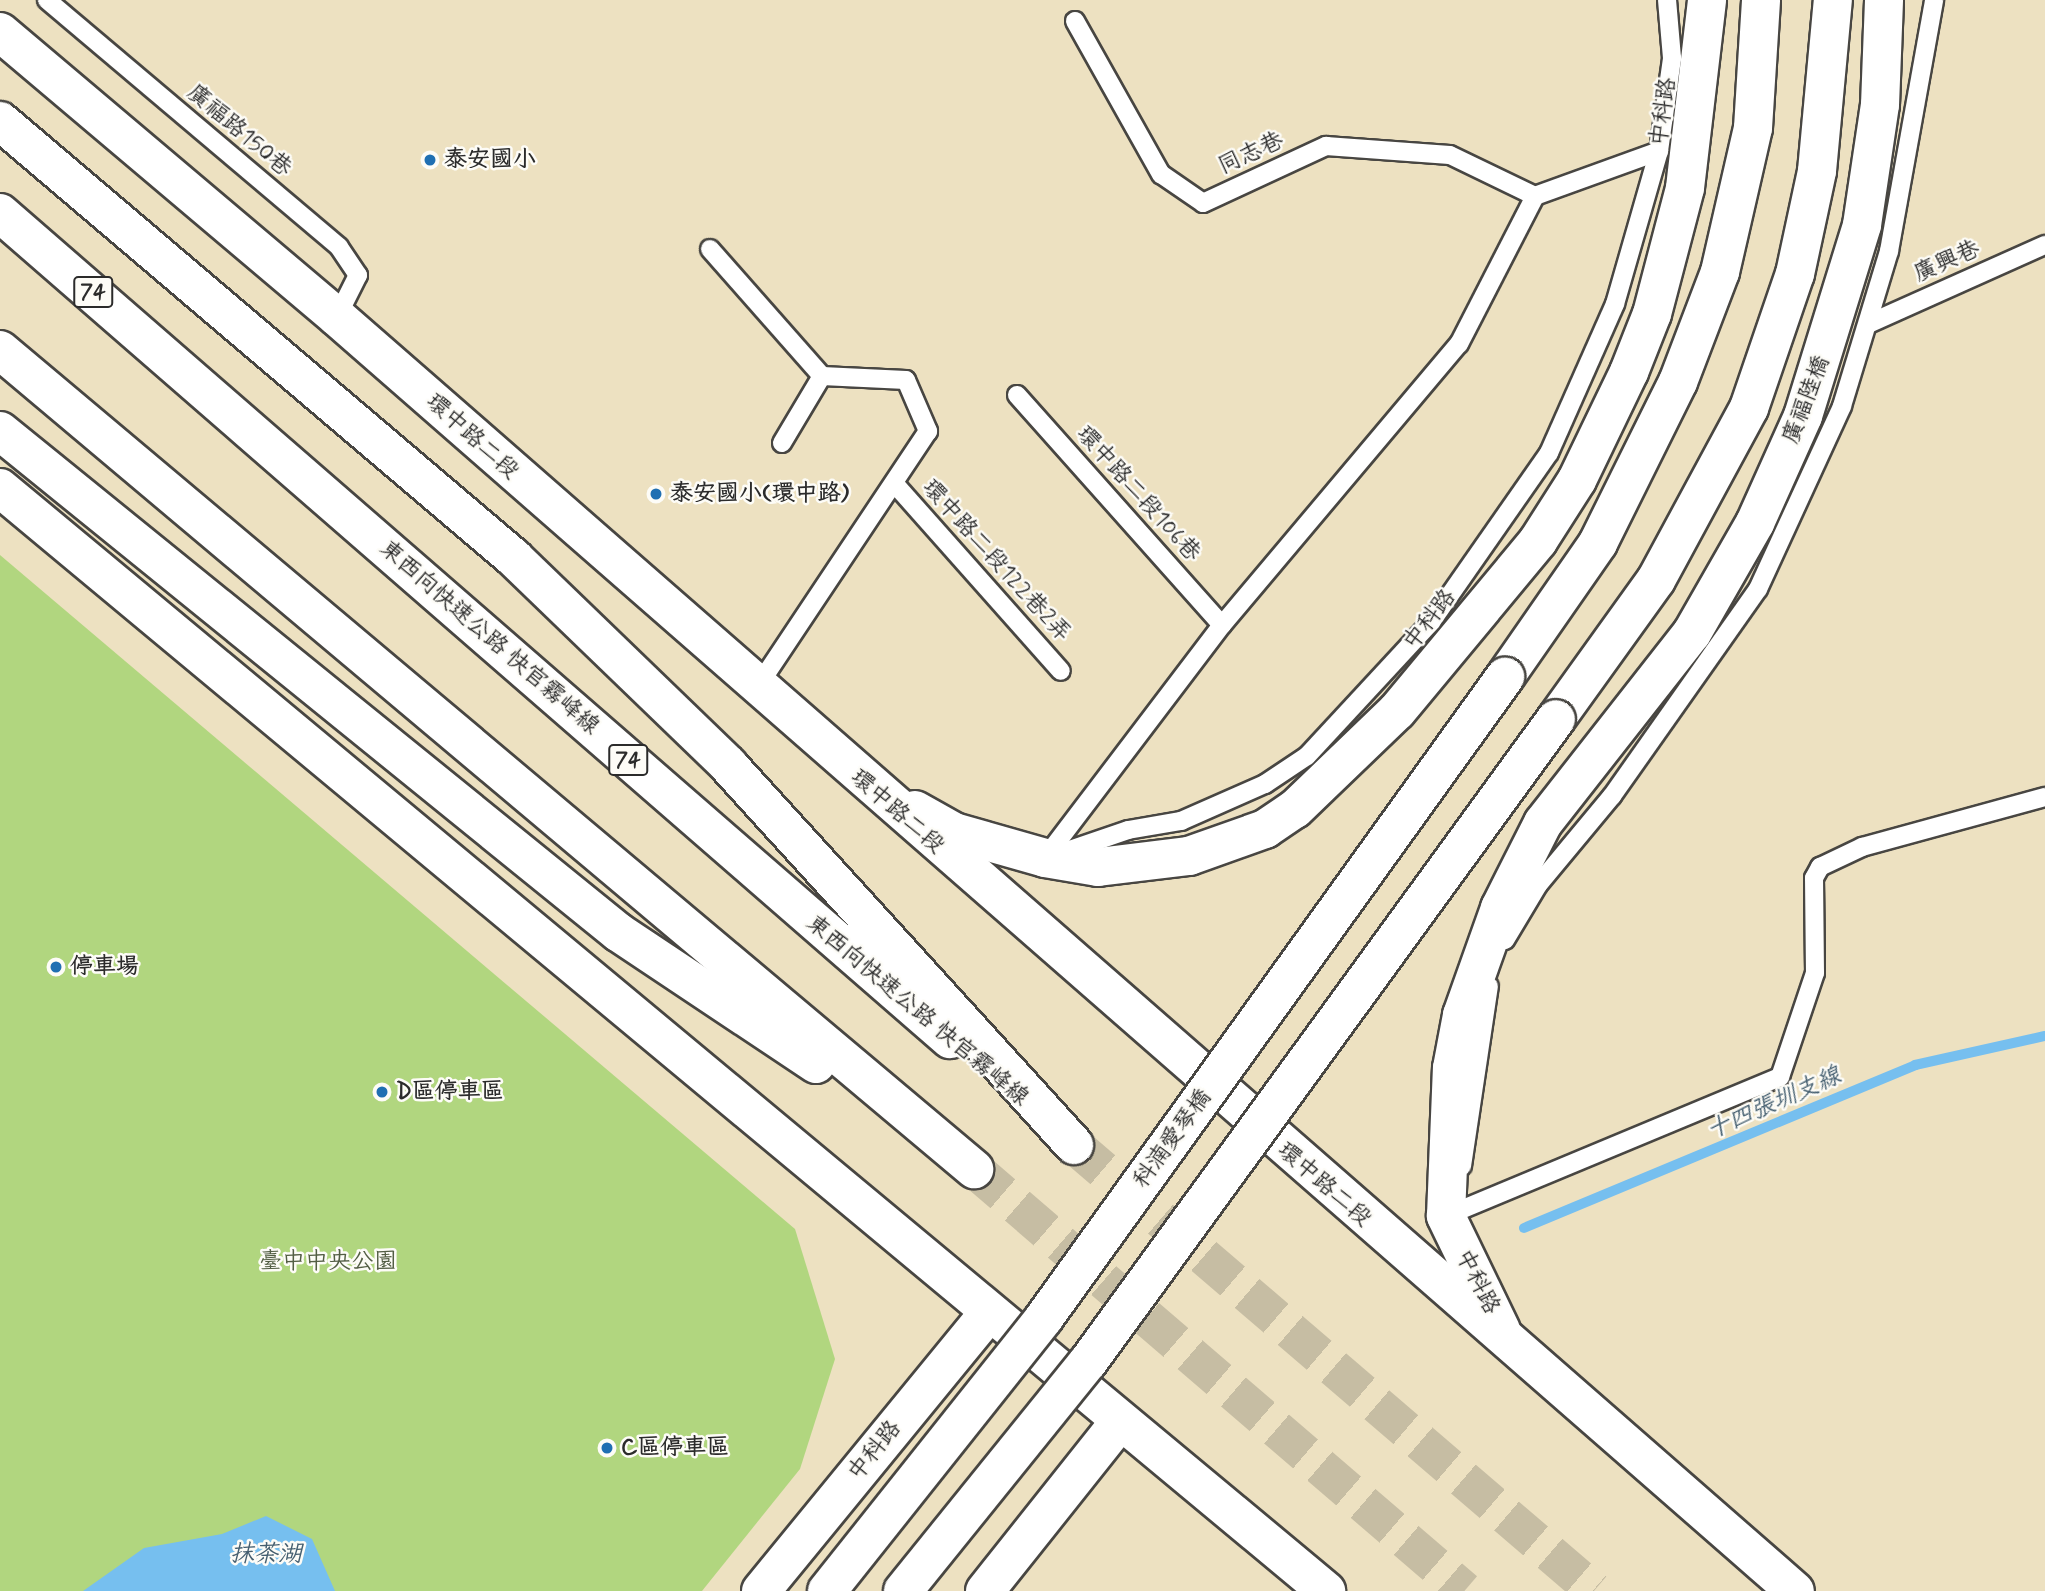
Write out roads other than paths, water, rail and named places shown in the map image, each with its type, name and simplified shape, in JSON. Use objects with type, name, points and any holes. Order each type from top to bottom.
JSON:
[{"type":"main road","points":[[853,774],[954,832],[1045,858],[1098,867],[1146,864],[1265,829],[1325,782],[1457,643],[1577,480],[1648,325],[1696,128],[1707,0]]},
{"type":"main road","name":"科湳愛琴橋","points":[[827,1591],[1044,1318],[1505,677],[1598,543],[1678,382],[1720,272],[1753,128],[1761,0]]},
{"type":"main road","points":[[902,1591],[1088,1362],[1656,580],[1749,408],[1794,274],[1817,171],[1833,0]]},
{"type":"main road","name":"廣福陸橋","points":[[1600,752],[1692,633],[1755,523],[1803,416],[1862,226],[1880,105],[1884,0]]},
{"type":"main road","name":"環中路二段","points":[[0,32],[337,317],[853,774],[1510,1347],[1795,1591]]},
{"type":"main road","name":"東西向快速公路 快官霧峰線","points":[[0,121],[514,558],[728,765],[1074,1145],[0,213]]},
{"type":"main road","points":[[0,350],[974,1169],[618,932],[0,431]]},
{"type":"main road","points":[[0,488],[1326,1591]]},
{"type":"main road","name":"中科路","points":[[1510,1347],[1446,1216],[1452,1068],[1476,970],[1543,824],[1600,752]]},
{"type":"main road","name":"中科路","points":[[761,1591],[989,1312]]},
{"type":"main road","points":[[985,1591],[1120,1421]]},
{"type":"lane","name":"廣福路150巷","points":[[47,0],[339,247],[358,275],[337,317]]},
{"type":"lane","name":"中科路","points":[[1045,858],[1228,804],[1307,757],[1373,691],[1431,622],[1549,453],[1615,304],[1659,151],[1672,58],[1667,0]]},
{"type":"lane","points":[[1446,1216],[1469,1143],[1481,1029],[1507,934],[1758,589],[1842,405],[1889,251],[1934,0]]},
{"type":"lane","name":"同志巷","points":[[1075,21],[1161,174],[1203,203],[1326,146],[1450,155],[1535,196]]},
{"type":"lane","points":[[1045,858],[1222,625],[1459,344],[1535,196],[1659,151]]},
{"type":"lane","name":"廣興巷","points":[[1868,324],[2045,245]]},
{"type":"lane","points":[[710,249],[822,376],[906,380],[928,431],[756,689]]},
{"type":"lane","points":[[782,443],[822,376]]},
{"type":"lane","name":"環中路二段106巷","points":[[1017,395],[1222,625]]},
{"type":"lane","name":"環中路二段122巷2弄","points":[[894,483],[1061,671]]},
{"type":"lane","points":[[1446,1216],[1780,1077],[1815,973],[1814,878],[1820,867],[1862,847],[2045,797]]},
{"type":"water","name":"抹茶湖","points":[[266,1516],[312,1539],[335,1591],[83,1591],[144,1548],[222,1534]]},
{"type":"waterway","name":"十四張圳支線","points":[[1524,1228],[1915,1065],[2045,1036]]},
{"type":"tunnel","points":[[1074,1145],[1594,1591]]},
{"type":"tunnel","points":[[974,1169],[1465,1591]]},
{"type":"place","name":"泰安國小","points":[[430,160]]},
{"type":"place","name":"泰安國小(環中路)","points":[[656,494]]},
{"type":"place","name":"停車場","points":[[56,967]]},
{"type":"place","name":"D區停車區","points":[[382,1092]]},
{"type":"place","name":"C區停車區","points":[[607,1448]]},
{"type":"park label","name":"臺中中央公園","points":[[328,1262]]}]
